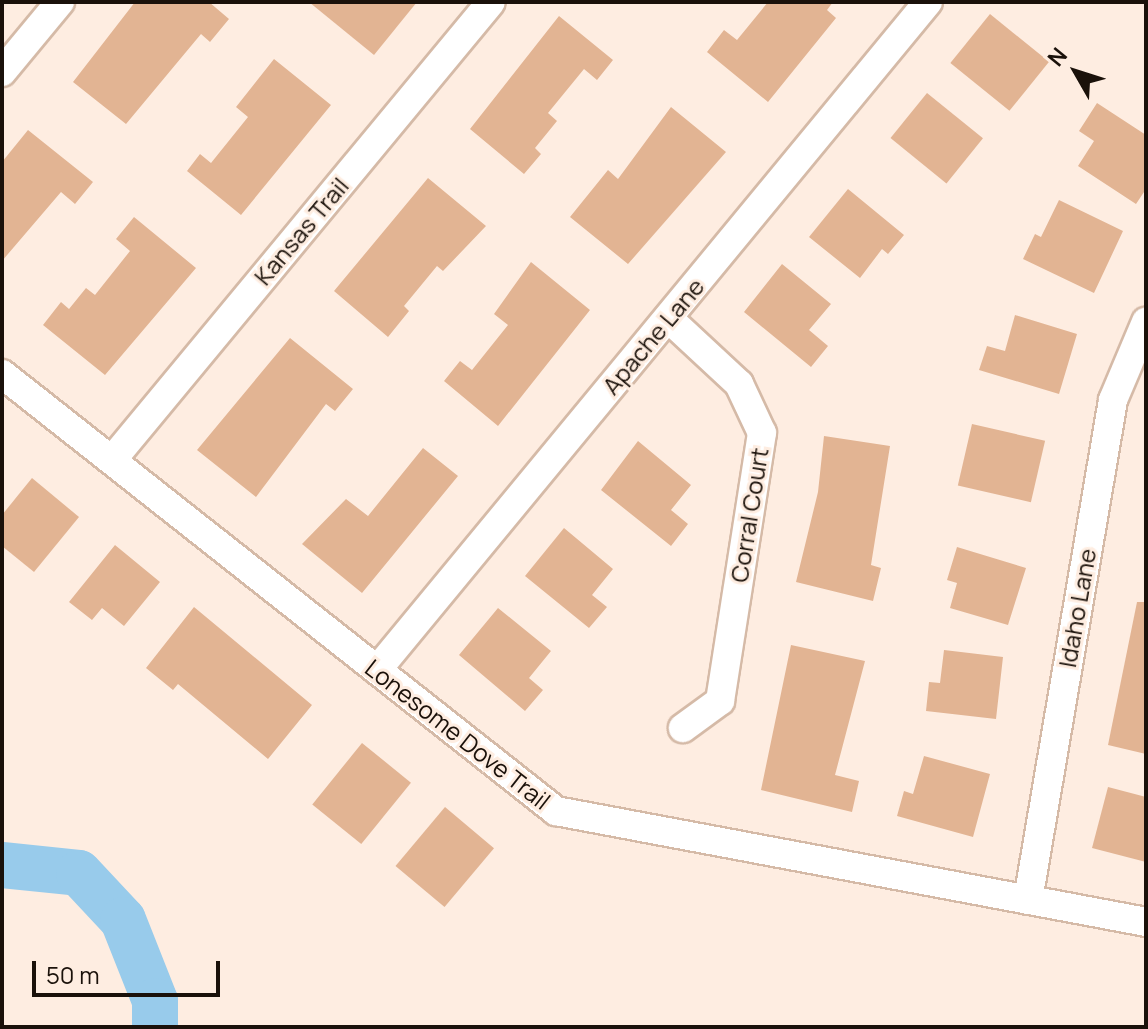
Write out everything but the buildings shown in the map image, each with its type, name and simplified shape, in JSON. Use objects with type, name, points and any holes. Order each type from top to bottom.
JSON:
[{"type":"street","points":[[2,72],[60,2]]},
{"type":"street","name":"Kansas Trail","points":[[112,460],[491,2]]},
{"type":"street","name":"Apache Lane","points":[[377,670],[928,2]]},
{"type":"street","name":"Corral Court","points":[[668,318],[739,384],[762,433],[720,701],[683,728]]},
{"type":"street","name":"Idaho Lane","points":[[1028,900],[1113,400],[1146,322]]},
{"type":"street","name":"Lonesome Dove Trail","points":[[2,374],[556,811],[1146,922]]},
{"type":"waterway","points":[[2,865],[79,873],[123,920],[155,1001],[155,1027]]}]
